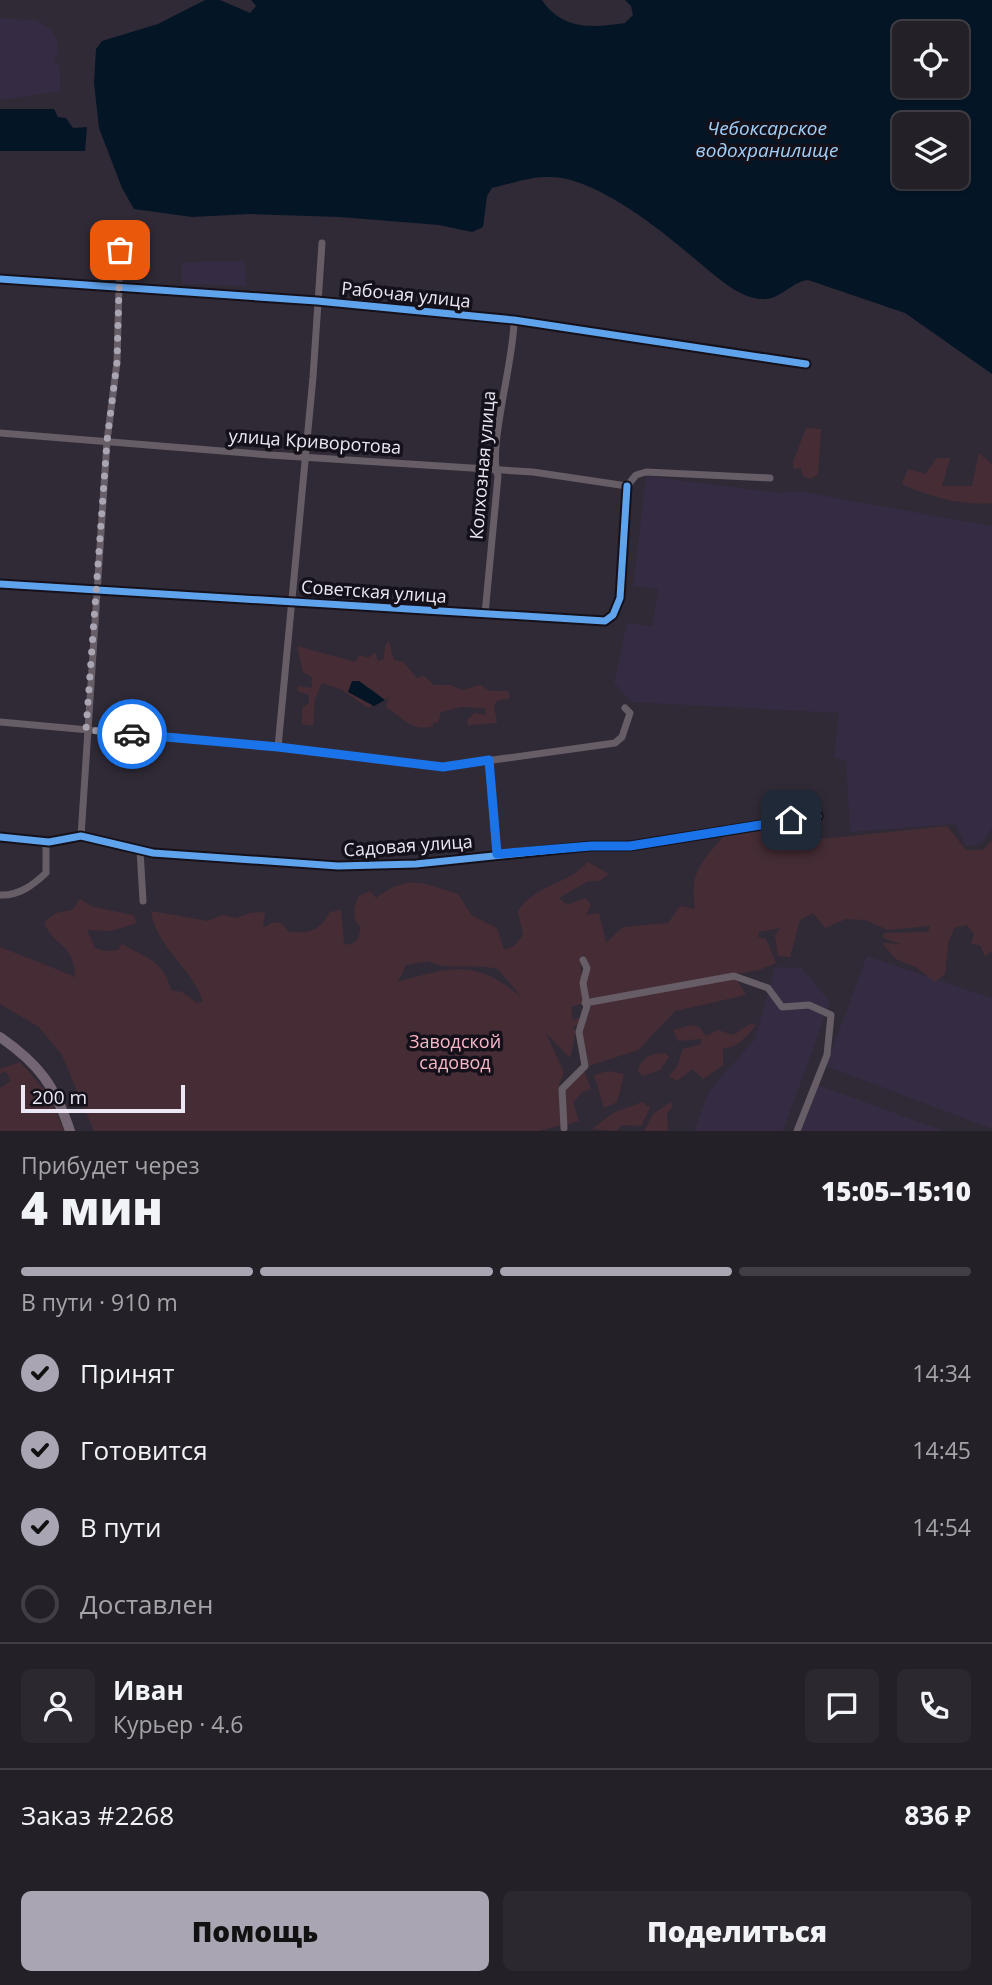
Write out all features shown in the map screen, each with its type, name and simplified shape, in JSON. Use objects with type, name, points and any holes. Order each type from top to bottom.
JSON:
[{"type":"main road","points":[[0,1037],[22,1052],[50,1082],[70,1131]]},
{"type":"street","points":[[278,747],[322,243]]},
{"type":"street","points":[[81,836],[107,441],[117,362],[120,250]]},
{"type":"street","name":"Рабочая улица","points":[[0,279],[317,301],[514,320],[806,364]]},
{"type":"street","name":"Колхозная улица","points":[[485,614],[498,487],[495,469],[506,376],[514,340],[514,320]]},
{"type":"street","name":"улица Криворотова","points":[[0,433],[495,469],[627,486]]},
{"type":"street","points":[[627,486],[636,475],[646,472],[770,478]]},
{"type":"street","name":"Советская улица","points":[[0,584],[605,621],[612,615],[620,598],[627,486]]},
{"type":"street","points":[[0,722],[278,747],[443,767],[615,743],[622,737],[630,713],[625,708]]},
{"type":"street","name":"Садовая улица","points":[[489,760],[497,854]]},
{"type":"street","name":"Садовая улица","points":[[0,837],[46,842],[81,836],[140,850],[338,866],[416,864],[591,846],[630,846],[818,816]]},
{"type":"street","points":[[0,895],[9,895],[32,886],[46,873],[46,842]]},
{"type":"street","points":[[140,850],[143,901]]},
{"type":"street","points":[[564,1128],[562,1089],[585,1066],[579,1032],[586,1017],[583,983],[587,968],[583,960]]},
{"type":"street","points":[[585,1003],[734,976],[768,988],[782,1007],[809,1005],[831,1015],[827,1055],[797,1131]]},
{"type":"shaded area","points":[[0,18],[36,20],[51,29],[57,41],[59,54],[54,55],[55,62],[59,63],[61,91],[0,100]]},
{"type":"shaded area","points":[[245,261],[246,286],[182,284],[182,263]]},
{"type":"shaded area","points":[[646,476],[780,493],[798,491],[992,526],[992,828],[982,843],[966,847],[955,824],[850,832],[846,761],[834,757],[839,713],[631,702],[614,683],[627,623],[652,626],[658,589],[633,586]]},
{"type":"shaded area","points":[[867,956],[992,998],[992,1129],[826,1066]]},
{"type":"shaded area","points":[[775,967],[802,968],[830,1002],[783,1131],[694,1131],[709,1091],[755,1039]]},
{"type":"shaded area","points":[[818,1085],[944,1131],[801,1131]]},
{"type":"green space","points":[[806,428],[821,429],[818,474],[811,479],[803,476],[801,468],[794,469],[793,462]]},
{"type":"green space","points":[[979,453],[992,464],[992,503],[946,499],[902,484],[908,469],[925,474],[937,458],[950,458],[942,486],[972,486]]},
{"type":"green space","points":[[389,641],[394,660],[403,662],[417,678],[424,676],[434,685],[450,685],[462,690],[480,685],[490,691],[508,691],[510,698],[497,701],[494,706],[497,723],[468,725],[467,720],[475,713],[486,715],[485,708],[461,707],[441,712],[438,723],[433,722],[433,726],[419,727],[386,707],[389,696],[385,700],[370,688],[348,692],[372,705],[368,708],[342,690],[322,683],[315,699],[313,726],[302,724],[302,709],[309,702],[309,695],[297,691],[298,686],[312,688],[312,677],[303,672],[297,646],[355,662],[360,655],[368,658],[375,652],[378,661],[384,659],[385,645]]},
{"type":"green space","name":"Заводской садовод","points":[[814,822],[821,839],[947,826],[966,850],[983,850],[992,840],[992,951],[985,956],[980,945],[971,944],[974,934],[967,925],[954,928],[948,944],[945,974],[935,982],[916,967],[896,959],[882,943],[901,944],[883,938],[884,933],[928,932],[930,926],[888,930],[865,920],[846,919],[825,928],[813,913],[800,920],[790,957],[778,956],[775,936],[780,928],[759,932],[758,937],[766,939],[776,963],[759,970],[587,1000],[585,977],[589,968],[584,954],[580,958],[583,1003],[571,1007],[573,1020],[584,1017],[580,1025],[572,1027],[576,1031],[570,1058],[546,1033],[564,1073],[559,1085],[561,1125],[538,1131],[94,1131],[62,1055],[39,1027],[0,1004],[0,947],[75,979],[72,958],[48,931],[44,922],[56,913],[72,910],[80,899],[93,907],[133,915],[137,923],[111,931],[87,930],[95,948],[104,951],[118,950],[122,944],[158,966],[164,972],[171,990],[182,992],[197,1003],[203,1002],[198,990],[160,936],[151,911],[208,921],[222,915],[236,918],[265,912],[263,928],[274,922],[282,924],[289,932],[308,932],[318,927],[330,912],[341,910],[344,943],[350,945],[358,939],[361,927],[355,921],[354,908],[359,896],[370,891],[376,898],[398,885],[416,882],[458,894],[471,915],[497,928],[504,950],[514,946],[523,935],[518,911],[525,902],[571,876],[588,862],[609,874],[599,881],[588,881],[559,898],[567,905],[585,898],[591,905],[586,915],[599,913],[606,943],[623,927],[668,923],[680,906],[695,909],[696,875],[727,832],[764,831],[776,840],[784,837],[781,824]],"holes":[[[429,961],[435,964],[498,969],[522,998],[491,977],[463,969],[434,972],[398,982],[406,965]]]},
{"type":"green space","points":[[735,977],[746,995],[675,1011],[638,1050],[589,1066],[581,1036],[592,1004]]},
{"type":"green space","points":[[750,1024],[756,1025],[746,1037],[723,1049],[723,1065],[703,1079],[692,1069],[677,1081],[669,1076],[678,1065],[683,1049],[701,1044],[701,1039],[678,1041],[673,1030],[691,1025],[699,1027],[706,1036],[718,1030],[733,1035]]},
{"type":"green space","points":[[665,1053],[669,1057],[660,1070],[643,1076],[638,1071],[648,1057]]},
{"type":"green space","points":[[20,1062],[49,1095],[64,1131],[0,1131],[0,1088],[11,1081],[6,1071],[0,1074],[0,1069]]},
{"type":"green space","points":[[584,1071],[591,1089],[582,1092],[573,1103],[579,1121],[566,1125],[564,1090]]},
{"type":"green space","points":[[608,1071],[624,1074],[617,1102],[604,1108],[594,1075]]},
{"type":"green space","points":[[642,1102],[650,1108],[641,1126],[623,1125],[615,1131],[592,1129],[613,1113]]},
{"type":"green space","points":[[671,1102],[673,1106],[667,1113],[668,1131],[644,1131],[653,1114]]},
{"type":"water","name":"Чебоксарское водохранилище","points":[[205,0],[220,0],[250,13],[256,6],[251,0],[542,0],[550,10],[568,22],[601,26],[625,23],[633,15],[631,6],[625,0],[992,0],[992,374],[905,313],[808,280],[767,299],[744,295],[630,209],[588,186],[569,180],[535,178],[492,188],[487,196],[483,227],[472,232],[439,225],[340,217],[250,214],[192,217],[134,209],[122,188],[99,128],[94,83],[96,49],[102,41],[158,24]]},
{"type":"water","points":[[0,109],[54,109],[58,117],[66,118],[73,128],[87,127],[85,151],[0,151]]},
{"type":"water","points":[[352,681],[359,681],[385,700],[374,706],[348,692]]},
{"type":"cycle path","points":[[0,279],[317,301],[514,320],[806,364]]},
{"type":"cycle path","points":[[0,584],[605,621],[613,615],[620,598],[627,486]]},
{"type":"cycle path","points":[[0,837],[49,842],[81,836],[153,853],[338,866],[416,864],[591,846],[630,846],[818,816]]},
{"type":"way so far","points":[[120,250],[117,362],[107,441],[86,730],[132,734]]},
{"type":"route","points":[[132,734],[278,747],[443,767],[489,760],[497,854],[591,846],[630,846],[791,820]]}]
